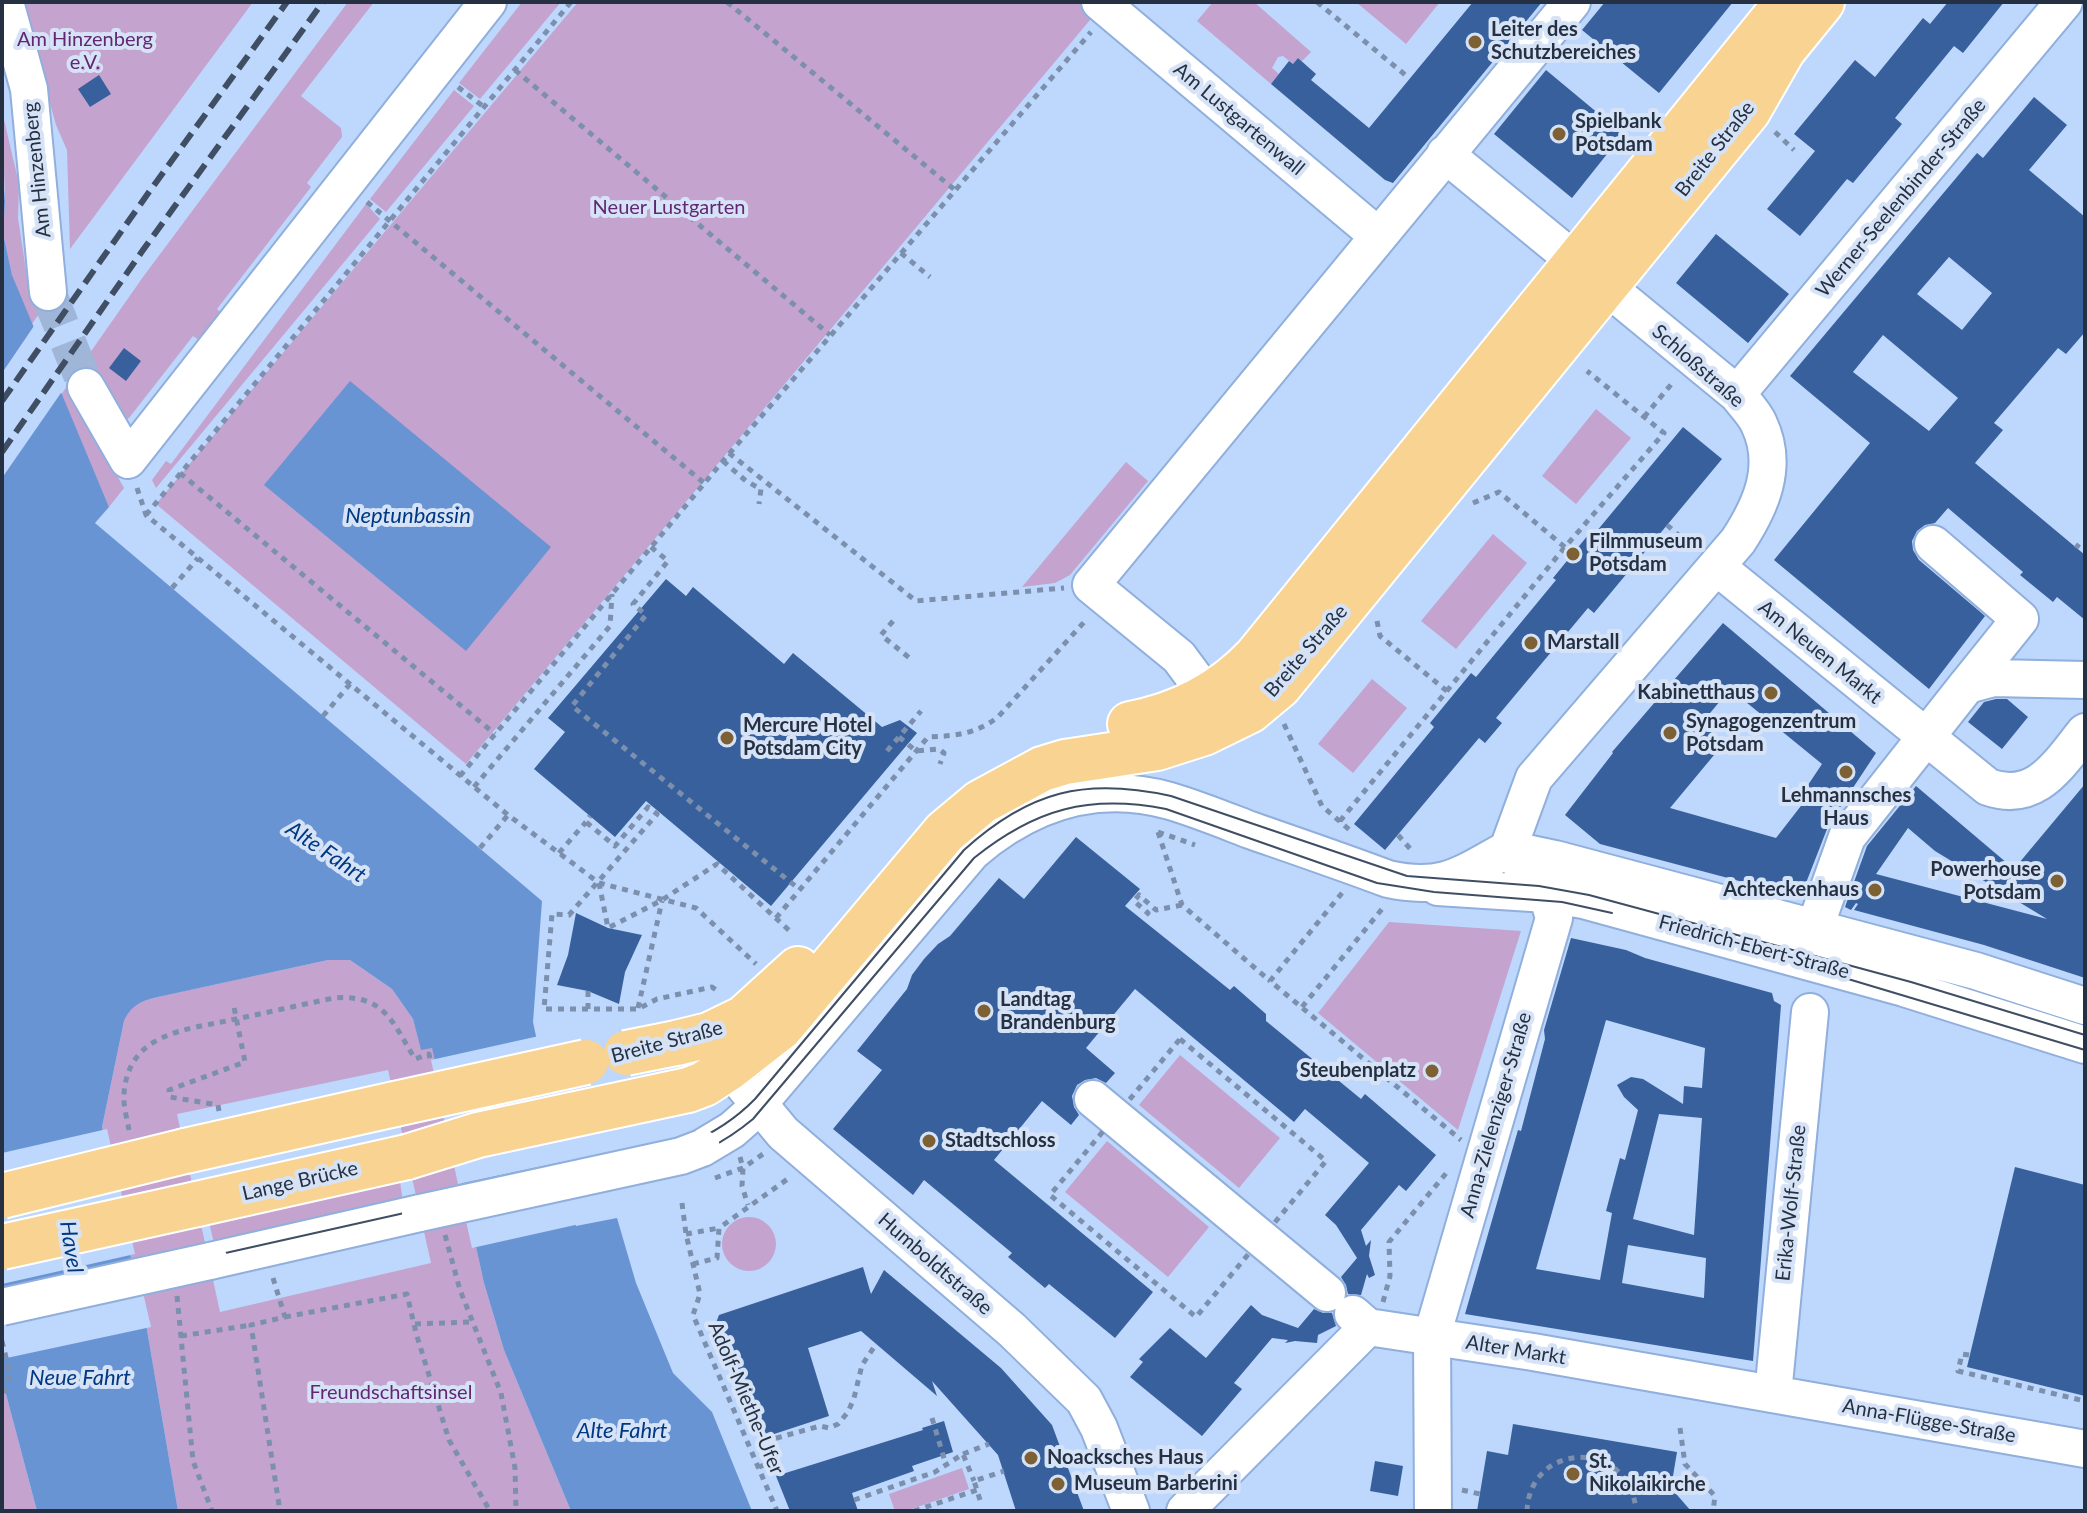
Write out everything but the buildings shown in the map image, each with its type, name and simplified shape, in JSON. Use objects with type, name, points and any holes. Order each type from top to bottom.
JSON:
[{"type":"main road","name":"Breite Straße","points":[[1590,276],[1787,2]]},
{"type":"main road","name":"Breite Straße","points":[[223,1124],[395,1104],[710,1036],[780,1028],[945,832],[981,802],[1042,769],[1088,757],[1157,748],[1218,709],[1241,673],[1590,276],[1748,111],[1783,50],[1822,2]]},
{"type":"main road","name":"Breite Straße","points":[[596,1109],[704,1084],[710,1036]]},
{"type":"main road","name":"Lange Brücke","points":[[2,1247],[407,1157],[478,1135],[596,1109]]},
{"type":"main road","points":[[2,1196],[185,1151],[223,1124]]},
{"type":"street","name":"Am Hinzenberg","points":[[5,2],[29,89],[48,292]]},
{"type":"street","points":[[1218,709],[1179,657],[1098,591],[1377,235],[1572,2]]},
{"type":"street","name":"Werner-Seelenbinder-Straße","points":[[1737,394],[2064,2]]},
{"type":"street","name":"Am Lustgartenwall","points":[[1105,6],[1377,235]]},
{"type":"street","points":[[86,387],[128,460],[474,7]]},
{"type":"street","name":"Schloßstraße","points":[[1445,154],[1737,394],[1759,423],[1768,458],[1765,485],[1757,511],[1717,567],[1534,778],[1508,849]]},
{"type":"street","points":[[1818,929],[1820,913],[1847,837],[2020,619],[1933,544]]},
{"type":"street","name":"Am Neuen Markt","points":[[1717,567],[1988,787],[2009,792],[2028,789],[2046,777],[2085,732]]},
{"type":"street","points":[[1967,685],[1993,678],[2085,680]]},
{"type":"street","points":[[2,1307],[210,1261],[432,1222],[681,1156],[705,1164],[972,852],[1010,822],[1042,807],[1093,794],[1132,795],[1169,801],[1388,879],[1415,870],[1450,881],[1508,849],[1547,894]]},
{"type":"street","name":"Friedrich-Ebert-Straße","points":[[1508,849],[1976,971],[2085,1006]]},
{"type":"street","name":"Friedrich-Ebert-Straße","points":[[1415,870],[1583,900],[1904,988],[2085,1045]]},
{"type":"street","name":"Anna-Zielenziger-Straße","points":[[1432,1336],[1554,918],[1547,894]]},
{"type":"street","name":"Erika-Wolf-Straße","points":[[1773,1394],[1810,1012]]},
{"type":"street","name":"Humboldtstraße","points":[[710,1036],[783,1133],[1012,1330],[1084,1400],[1099,1428],[1131,1511]]},
{"type":"street","points":[[1093,1099],[1349,1311],[1185,1511]]},
{"type":"street","points":[[223,1124],[241,1194]]},
{"type":"street","name":"Alter Markt","points":[[1349,1311],[1432,1336],[1773,1394]]},
{"type":"street","points":[[1432,1336],[1451,1495]]},
{"type":"street","name":"Anna-Flügge-Straße","points":[[1773,1394],[2085,1449]]},
{"type":"path","points":[[571,2],[146,515],[508,815],[599,883],[696,908],[760,968]]},
{"type":"path","points":[[727,2],[955,190]]},
{"type":"path","points":[[1317,2],[1409,78]]},
{"type":"path","points":[[460,776],[729,453],[955,190],[1105,6]]},
{"type":"path","points":[[515,70],[830,335]]},
{"type":"path","points":[[1765,123],[1794,150]]},
{"type":"path","points":[[389,222],[704,483]]},
{"type":"path","points":[[901,253],[930,277]]},
{"type":"path","points":[[1644,417],[1693,358]]},
{"type":"path","points":[[1340,821],[1565,547],[1664,433],[1587,371]]},
{"type":"path","points":[[729,453],[916,601],[1098,591]]},
{"type":"path","points":[[723,461],[746,481],[761,489],[759,504]]},
{"type":"path","points":[[180,473],[495,734]]},
{"type":"path","points":[[1465,507],[1499,492],[1573,554]]},
{"type":"path","points":[[651,547],[668,561],[633,604],[646,615],[572,706],[799,889]]},
{"type":"path","points":[[172,588],[198,558]]},
{"type":"path","points":[[776,918],[928,737],[971,733],[998,717],[1098,591]]},
{"type":"path","points":[[474,787],[610,626],[612,593]]},
{"type":"path","points":[[1376,614],[1380,636],[1448,692]]},
{"type":"path","points":[[893,621],[881,635],[912,660]]},
{"type":"path","points":[[323,716],[350,684]]},
{"type":"path","points":[[887,751],[921,711]]},
{"type":"path","points":[[1289,730],[1322,806],[1361,839]]},
{"type":"path","points":[[899,737],[916,751],[939,749],[944,753],[940,764]]},
{"type":"path","points":[[559,853],[588,819],[615,846],[648,807],[657,814],[569,915],[552,914],[544,1009],[638,1009],[657,999],[712,987],[710,1036]]},
{"type":"path","points":[[480,848],[508,815]]},
{"type":"path","points":[[1158,832],[1182,905],[1469,1146]]},
{"type":"path","points":[[1398,835],[1411,848],[1415,870]]},
{"type":"path","points":[[599,883],[608,928],[662,900],[717,864],[792,933]]},
{"type":"path","points":[[1270,981],[1350,883]]},
{"type":"path","points":[[1129,902],[1146,915],[1148,913],[1134,901],[1139,895],[1156,910],[1182,905]]},
{"type":"path","points":[[638,1009],[662,900]]},
{"type":"path","points":[[1302,1007],[1384,906]]},
{"type":"path","points":[[588,991],[588,1009]]},
{"type":"path","points":[[129,1129],[124,1097],[126,1078],[145,1047],[172,1033],[351,996],[364,999],[387,1012],[415,1059],[429,1054]]},
{"type":"path","points":[[223,1124],[170,1097],[169,1090],[245,1062],[234,1007]]},
{"type":"path","points":[[705,1164],[743,1168],[742,1186],[748,1205]]},
{"type":"path","points":[[1349,1311],[1381,1308],[1391,1265],[1389,1242],[1454,1164]]},
{"type":"path","points":[[686,1234],[719,1228],[789,1178]]},
{"type":"path","name":"Adolf-Miethe-Ufer","points":[[682,1203],[700,1294],[693,1315],[777,1511]]},
{"type":"path","points":[[432,1222],[501,1393],[515,1468],[516,1511]]},
{"type":"path","points":[[693,1264],[717,1258],[719,1228]]},
{"type":"path","points":[[273,1278],[285,1317]]},
{"type":"path","points":[[176,1293],[193,1461],[212,1511]]},
{"type":"path","points":[[181,1336],[407,1294],[449,1440],[490,1511]]},
{"type":"path","points":[[415,1324],[472,1322]]},
{"type":"path","points":[[251,1325],[280,1511]]},
{"type":"path","points":[[2,1341],[5,1378],[2,1398]]},
{"type":"path","points":[[759,1467],[774,1461],[766,1441],[838,1424],[848,1412],[862,1365],[876,1344]]},
{"type":"path","points":[[1969,1355],[1962,1354],[1958,1371],[2085,1401]]},
{"type":"path","points":[[932,1418],[946,1465]]},
{"type":"path","points":[[1680,1428],[1685,1464],[1715,1496],[1713,1511]]},
{"type":"path","points":[[854,1500],[935,1472],[963,1454],[989,1444]]},
{"type":"path","points":[[963,1454],[980,1500]]},
{"type":"path","points":[[1527,1511],[1534,1484],[1544,1471],[1566,1459],[1590,1457],[1606,1462],[1619,1471],[1630,1484],[1636,1511]]},
{"type":"path","points":[[974,1481],[1004,1471]]},
{"type":"path","points":[[914,1511],[977,1490]]},
{"type":"green space","name":"Am Hinzenberg e.V.","points":[[22,2],[253,2],[70,249],[67,150],[56,125]]},
{"type":"green space","points":[[348,2],[374,2],[301,96],[341,128],[342,137],[307,183],[311,187],[217,309],[226,317],[206,345],[193,336],[129,418],[122,422],[101,395],[87,357]]},
{"type":"green space","points":[[522,2],[561,2],[480,99],[459,83]]},
{"type":"green space","name":"Neuer Lustgarten","points":[[578,2],[1081,2],[1095,14],[466,764],[156,504]]},
{"type":"green space","points":[[1213,2],[1254,2],[1311,52],[1302,61],[1298,58],[1293,64],[1283,56],[1278,57],[1272,68],[1279,74],[1271,84],[1197,21]]},
{"type":"green space","points":[[1356,2],[1440,2],[1406,44]]},
{"type":"green space","points":[[454,90],[474,106],[386,212],[370,199]]},
{"type":"green space","points":[[2,111],[19,184],[18,218],[28,283],[39,314],[32,324],[12,276],[3,233]]},
{"type":"green space","points":[[366,204],[380,219],[156,488],[152,480],[166,461],[171,464]]},
{"type":"green space","points":[[67,386],[124,488],[109,507],[61,395]]},
{"type":"green space","points":[[1596,409],[1631,438],[1576,504],[1542,476]]},
{"type":"green space","points":[[1126,462],[1148,481],[1070,575],[1055,583],[1022,587]]},
{"type":"green space","points":[[1493,534],[1527,563],[1456,649],[1421,621]]},
{"type":"green space","points":[[1372,679],[1407,708],[1353,773],[1318,744]]},
{"type":"green space","name":"Steubenplatz","points":[[1389,922],[1521,931],[1458,1130],[1318,1013]]},
{"type":"green space","name":"Freundschaftsinsel","points":[[328,960],[350,960],[392,989],[413,1019],[421,1049],[432,1047],[484,1283],[504,1350],[571,1511],[178,1511],[147,1330],[102,1127],[124,1021],[130,1008],[143,1000]],"holes":[[[388,1070],[431,1263],[220,1312],[177,1114]]]},
{"type":"green space","points":[[1180,1055],[1280,1138],[1239,1188],[1139,1105]]},
{"type":"green space","points":[[1107,1141],[1209,1227],[1168,1277],[1065,1192]]},
{"type":"green space","points":[[399,1175],[403,1202],[214,1244],[208,1217]]},
{"type":"green space","points":[[749,1217],[768,1225],[776,1244],[768,1263],[749,1271],[730,1263],[722,1244],[730,1225]]},
{"type":"green space","points":[[2,1379],[37,1511],[2,1511]]},
{"type":"green space","points":[[962,1468],[969,1489],[906,1511],[895,1511],[889,1494]]},
{"type":"water","points":[[2,161],[5,202],[3,233],[12,275],[109,507],[95,523],[542,901],[533,1022],[576,1226],[617,1218],[636,1283],[673,1373],[712,1412],[752,1511],[571,1511],[504,1350],[484,1283],[432,1048],[421,1050],[413,1019],[392,989],[350,960],[328,960],[147,1000],[132,1009],[124,1021],[102,1127],[147,1330],[178,1511],[37,1511],[2,1379]]},
{"type":"water","name":"Neptunbassin","points":[[350,381],[551,547],[466,651],[264,485]]},
{"type":"pier","points":[[36,323],[63,390],[2,478],[2,373]]},
{"type":"pier","points":[[539,1036],[566,1161],[458,1184],[431,1060]]},
{"type":"pier","points":[[107,1129],[135,1254],[2,1284],[2,1153]]},
{"type":"pier","points":[[567,1165],[579,1222],[620,1215],[472,1248],[459,1190]]},
{"type":"pier","points":[[136,1262],[151,1327],[2,1359],[2,1291]]},
{"type":"tunnel","points":[[48,292],[86,387]]},
{"type":"tram line","points":[[2,1303],[610,1167],[669,1151],[706,1136],[755,1099],[964,850],[988,830],[1035,802],[1085,789],[1140,790],[1171,796],[1407,876],[1539,886],[1589,895],[1911,982],[2085,1035]]},
{"type":"tram line","points":[[656,1168],[707,1150],[753,1119],[974,858],[1019,828],[1064,810],[1112,803],[1166,809],[1377,883],[1434,892],[1562,902],[1612,913]]},
{"type":"tram line","points":[[1778,958],[2085,1050]]},
{"type":"railway","points":[[2,401],[287,2]]},
{"type":"railway","points":[[2,452],[143,250],[323,2]]},
{"type":"place","name":"Leiter des Schutzbereiches","points":[[1475,42]]},
{"type":"place","name":"Spielbank Potsdam","points":[[1559,134]]},
{"type":"place","name":"Filmmuseum Potsdam","points":[[1573,554]]},
{"type":"place","name":"Marstall","points":[[1531,643]]},
{"type":"place","name":"Kabinetthaus","points":[[1771,693]]},
{"type":"place","name":"Synagogenzentrum Potsdam","points":[[1670,733]]},
{"type":"place","name":"Mercure Hotel Potsdam City","points":[[727,738]]},
{"type":"place","name":"Lehmannsches Haus","points":[[1846,772]]},
{"type":"place","name":"Powerhouse Potsdam","points":[[2057,881]]},
{"type":"place","name":"Achteckenhaus","points":[[1875,890]]},
{"type":"place","name":"Landtag Brandenburg","points":[[984,1011]]},
{"type":"place","name":"Steubenplatz","points":[[1432,1071]]},
{"type":"place","name":"Stadtschloss","points":[[929,1141]]},
{"type":"place","name":"Noacksches Haus","points":[[1031,1458]]},
{"type":"place","name":"St. Nikolaikirche","points":[[1573,1474]]},
{"type":"place","name":"Museum Barberini","points":[[1058,1484]]},
{"type":"water label","name":"Alte Fahrt","points":[[326,852]]},
{"type":"water label","name":"Havel","points":[[71,1247]]},
{"type":"water label","name":"Neue Fahrt","points":[[80,1378]]},
{"type":"water label","name":"Alte Fahrt","points":[[622,1431]]}]
